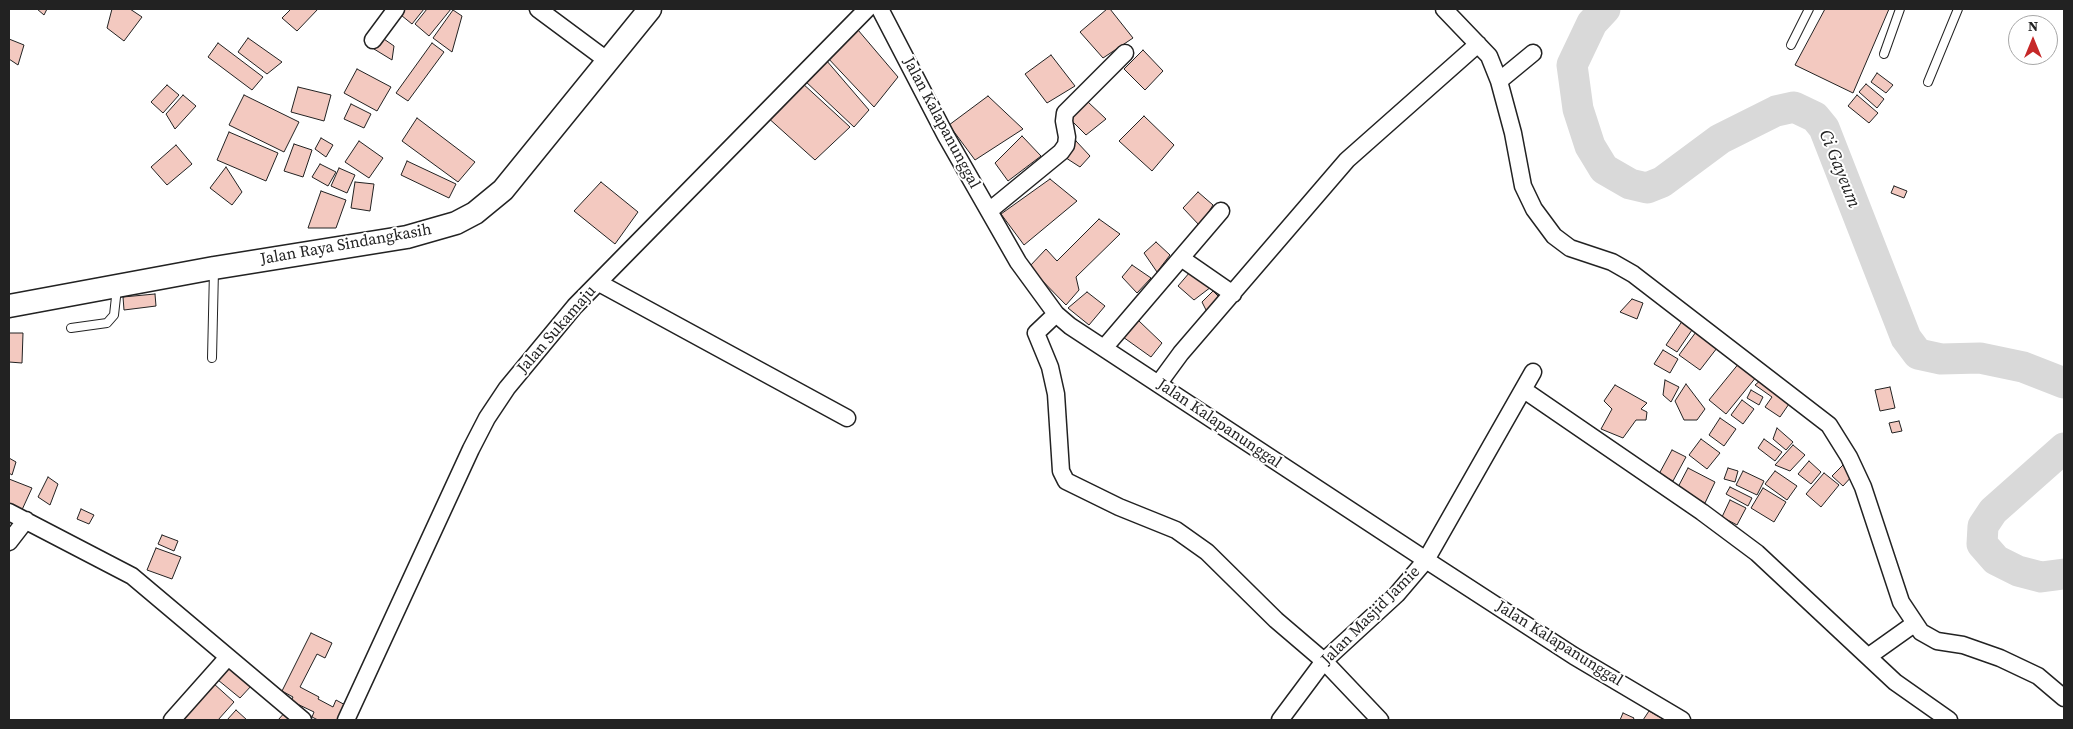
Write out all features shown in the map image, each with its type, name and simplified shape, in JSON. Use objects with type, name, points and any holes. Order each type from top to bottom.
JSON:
[{"type":"main road","name":"Jalan Raya Sindangkasih","points":[[9,306],[214,268],[407,237],[433,231],[462,220],[488,203],[503,190],[650,9]]},
{"type":"street","points":[[373,40],[396,9]]},
{"type":"street","points":[[538,9],[608,61]]},
{"type":"street","name":"Jalan Sukamaju","points":[[346,720],[487,418],[506,388],[575,306],[766,109],[867,9]]},
{"type":"street","name":"Jalan Kalapanunggal","points":[[880,9],[946,136],[1022,269],[1056,314],[1104,348],[1574,656],[1682,720]]},
{"type":"street","points":[[1444,9],[1488,56],[1499,81],[1526,193],[1534,209],[1560,241],[1584,254],[1612,262],[1633,274],[1829,425],[1849,457],[1863,487],[1910,627],[1928,638],[1978,650],[2038,676],[2064,698]]},
{"type":"street","points":[[1159,384],[1180,353],[1354,153],[1478,44]]},
{"type":"street","points":[[989,211],[1061,152],[1066,145],[1067,137],[1064,121],[1065,113],[1125,53]]},
{"type":"street","points":[[1499,81],[1533,53]]},
{"type":"street","points":[[1104,348],[1221,211]]},
{"type":"street","points":[[1181,258],[1233,294]]},
{"type":"street","points":[[599,283],[846,418]]},
{"type":"street","points":[[1056,314],[1039,328],[1056,394],[1061,471],[1066,481],[1187,538],[1207,552],[1276,620],[1324,661],[1380,720]]},
{"type":"street","name":"Jalan Masjid Jamie","points":[[1280,720],[1324,661],[1397,594],[1426,560],[1533,372]]},
{"type":"street","points":[[1524,390],[1702,512],[1757,553],[1908,692],[1949,720]]},
{"type":"street","points":[[9,512],[132,576],[303,720]]},
{"type":"street","points":[[9,542],[26,520]]},
{"type":"street","points":[[1869,656],[1910,627]]},
{"type":"street","points":[[172,720],[228,657]]},
{"type":"lane","points":[[1791,45],[1809,9]]},
{"type":"lane","points":[[1884,54],[1900,9]]},
{"type":"lane","points":[[1928,82],[1958,9]]},
{"type":"lane","points":[[212,358],[214,268]]},
{"type":"lane","points":[[71,328],[107,323],[112,319],[117,286]]},
{"type":"building","points":[[37,9],[47,9],[44,15]]},
{"type":"building","points":[[112,9],[130,9],[142,17],[124,41],[107,28]]},
{"type":"building","points":[[291,9],[318,9],[297,31],[282,18]]},
{"type":"building","points":[[398,9],[424,9],[412,24],[396,11]]},
{"type":"building","points":[[427,9],[451,9],[429,36],[415,24]]},
{"type":"building","points":[[1107,9],[1110,9],[1133,38],[1103,58],[1080,32]]},
{"type":"building","points":[[1825,9],[1889,9],[1853,93],[1795,65]]},
{"type":"building","points":[[453,10],[462,16],[452,52],[433,38]]},
{"type":"building","points":[[858,30],[898,77],[874,107],[826,56]]},
{"type":"building","points":[[381,37],[394,46],[392,60],[374,49]]},
{"type":"building","points":[[248,38],[282,62],[267,74],[238,52]]},
{"type":"building","points":[[9,39],[24,45],[18,65],[9,59]]},
{"type":"building","points":[[218,43],[263,77],[252,90],[208,57]]},
{"type":"building","points":[[432,43],[444,52],[408,101],[396,93]]},
{"type":"building","points":[[1143,50],[1163,71],[1145,90],[1124,69]]},
{"type":"building","points":[[1051,55],[1075,86],[1047,103],[1025,74]]},
{"type":"building","points":[[826,60],[869,110],[854,127],[804,80]]},
{"type":"building","points":[[357,69],[391,87],[377,111],[344,93]]},
{"type":"building","points":[[1877,73],[1893,85],[1886,93],[1871,82]]},
{"type":"building","points":[[801,82],[850,127],[815,160],[766,116]]},
{"type":"building","points":[[1866,84],[1884,99],[1877,108],[1859,92]]},
{"type":"building","points":[[167,85],[179,95],[163,113],[151,102]]},
{"type":"building","points":[[298,87],[331,95],[324,121],[291,112]]},
{"type":"building","points":[[183,95],[196,106],[175,129],[166,114]]},
{"type":"building","points":[[244,95],[299,122],[284,152],[229,125]]},
{"type":"building","points":[[1857,95],[1878,113],[1869,123],[1848,106]]},
{"type":"building","points":[[988,96],[1023,129],[975,160],[949,125]]},
{"type":"building","points":[[1088,102],[1106,119],[1086,135],[1068,117]]},
{"type":"building","points":[[351,104],[371,114],[364,128],[344,119]]},
{"type":"building","points":[[1144,116],[1174,145],[1152,171],[1119,141]]},
{"type":"building","points":[[417,118],[475,162],[458,182],[402,141]]},
{"type":"building","points":[[229,132],[278,153],[266,181],[217,160]]},
{"type":"building","points":[[1022,136],[1041,156],[1008,181],[995,163]]},
{"type":"building","points":[[321,138],[333,145],[326,157],[315,149]]},
{"type":"building","points":[[359,141],[383,158],[369,178],[345,162]]},
{"type":"building","points":[[1076,141],[1090,156],[1080,167],[1063,156]]},
{"type":"building","points":[[294,144],[312,150],[303,177],[284,171]]},
{"type":"building","points":[[176,145],[192,164],[167,185],[151,167]]},
{"type":"building","points":[[407,161],[456,184],[449,198],[401,175]]},
{"type":"building","points":[[320,164],[336,172],[328,186],[312,177]]},
{"type":"building","points":[[226,167],[242,192],[232,205],[210,188]]},
{"type":"building","points":[[339,168],[355,175],[347,193],[331,186]]},
{"type":"building","points":[[1050,179],[1077,201],[1024,245],[1001,214]]},
{"type":"building","points":[[355,182],[374,184],[370,211],[351,208]]},
{"type":"building","points":[[601,182],[638,212],[615,244],[574,211]]},
{"type":"building","points":[[1894,186],[1907,191],[1904,198],[1891,193]]},
{"type":"building","points":[[321,191],[346,200],[336,228],[308,228]]},
{"type":"building","points":[[1198,192],[1213,205],[1200,226],[1183,208]]},
{"type":"building","points":[[1099,219],[1120,234],[1076,277],[1079,290],[1066,305],[1029,267],[1046,249],[1057,261]]},
{"type":"building","points":[[1156,242],[1170,255],[1157,272],[1144,253]]},
{"type":"building","points":[[1132,265],[1151,278],[1137,293],[1122,277]]},
{"type":"building","points":[[1190,272],[1211,287],[1194,300],[1178,286]]},
{"type":"building","points":[[1213,291],[1223,301],[1208,314],[1202,302]]},
{"type":"building","points":[[1087,292],[1105,306],[1089,325],[1068,308]]},
{"type":"building","points":[[155,294],[156,306],[124,310],[123,297]]},
{"type":"building","points":[[1632,299],[1643,303],[1637,319],[1620,312]]},
{"type":"building","points":[[1683,320],[1694,327],[1677,352],[1666,345]]},
{"type":"building","points":[[1139,321],[1162,343],[1151,357],[1123,337]]},
{"type":"building","points":[[1696,332],[1717,348],[1700,370],[1679,355]]},
{"type":"building","points":[[9,333],[23,333],[22,363],[9,362]]},
{"type":"building","points":[[1663,350],[1678,359],[1670,373],[1654,364]]},
{"type":"building","points":[[1740,362],[1757,376],[1726,414],[1709,400]]},
{"type":"building","points":[[1665,380],[1679,387],[1671,402],[1663,395]]},
{"type":"building","points":[[1761,380],[1791,401],[1780,417],[1765,407],[1772,397],[1755,385]]},
{"type":"building","points":[[1686,384],[1705,409],[1697,420],[1684,420],[1675,401]]},
{"type":"building","points":[[1615,385],[1647,403],[1641,409],[1647,412],[1646,420],[1636,420],[1623,438],[1601,429],[1612,409],[1604,401]]},
{"type":"building","points":[[1890,387],[1895,408],[1880,411],[1875,390]]},
{"type":"building","points":[[1751,390],[1763,397],[1759,405],[1747,398]]},
{"type":"building","points":[[1742,400],[1754,409],[1743,424],[1731,415]]},
{"type":"building","points":[[1720,418],[1736,429],[1724,446],[1709,435]]},
{"type":"building","points":[[1899,421],[1902,431],[1892,433],[1889,423]]},
{"type":"building","points":[[1777,428],[1793,442],[1786,450],[1773,439]]},
{"type":"building","points":[[1701,439],[1720,453],[1707,469],[1689,455]]},
{"type":"building","points":[[1764,439],[1782,452],[1775,461],[1758,448]]},
{"type":"building","points":[[1793,445],[1805,455],[1790,471],[1775,465]]},
{"type":"building","points":[[1672,450],[1686,457],[1673,481],[1659,474]]},
{"type":"building","points":[[9,458],[16,462],[12,475],[9,473]]},
{"type":"building","points":[[1809,461],[1821,472],[1811,484],[1798,474]]},
{"type":"building","points":[[1843,465],[1853,475],[1843,486],[1832,476]]},
{"type":"building","points":[[1688,468],[1715,482],[1705,503],[1677,489]]},
{"type":"building","points":[[1728,468],[1738,471],[1735,482],[1724,479]]},
{"type":"building","points":[[1743,471],[1764,481],[1757,495],[1736,485]]},
{"type":"building","points":[[1775,471],[1797,486],[1787,500],[1765,484]]},
{"type":"building","points":[[1824,473],[1839,485],[1821,507],[1806,494]]},
{"type":"building","points":[[48,477],[58,484],[50,505],[38,497]]},
{"type":"building","points":[[9,479],[32,488],[21,512],[9,506]]},
{"type":"building","points":[[1730,487],[1752,498],[1748,506],[1726,494]]},
{"type":"building","points":[[1763,488],[1786,502],[1774,522],[1751,508]]},
{"type":"building","points":[[1730,500],[1746,508],[1737,525],[1722,517]]},
{"type":"building","points":[[81,509],[94,515],[89,524],[77,519]]},
{"type":"building","points":[[162,535],[178,541],[174,551],[158,544]]},
{"type":"building","points":[[156,548],[181,557],[172,579],[147,570]]},
{"type":"building","points":[[311,633],[332,643],[325,658],[317,654],[300,687],[333,707],[336,700],[349,707],[342,720],[318,720],[312,717],[314,712],[291,701],[293,697],[282,691]]},
{"type":"building","points":[[230,666],[252,685],[240,698],[218,680]]},
{"type":"building","points":[[213,683],[234,702],[218,720],[180,720]]},
{"type":"building","points":[[236,710],[247,720],[227,720]]},
{"type":"building","points":[[287,710],[298,720],[278,720]]},
{"type":"building","points":[[1649,711],[1665,720],[1643,720]]},
{"type":"building","points":[[1623,713],[1634,718],[1633,720],[1620,720]]},
{"type":"waterway","name":"Ci Gayeum","points":[[1605,9],[1592,23],[1572,65],[1578,109],[1590,146],[1604,169],[1630,184],[1647,188],[1662,182],[1720,139],[1776,111],[1794,107],[1815,117],[1824,128],[1906,338],[1918,354],[1941,359],[1980,358],[2023,367],[2064,383]]},
{"type":"waterway","name":"Ci Gayeum","points":[[2064,448],[1993,511],[1983,526],[1982,544],[1996,560],[2018,571],[2041,577],[2064,574]]}]
